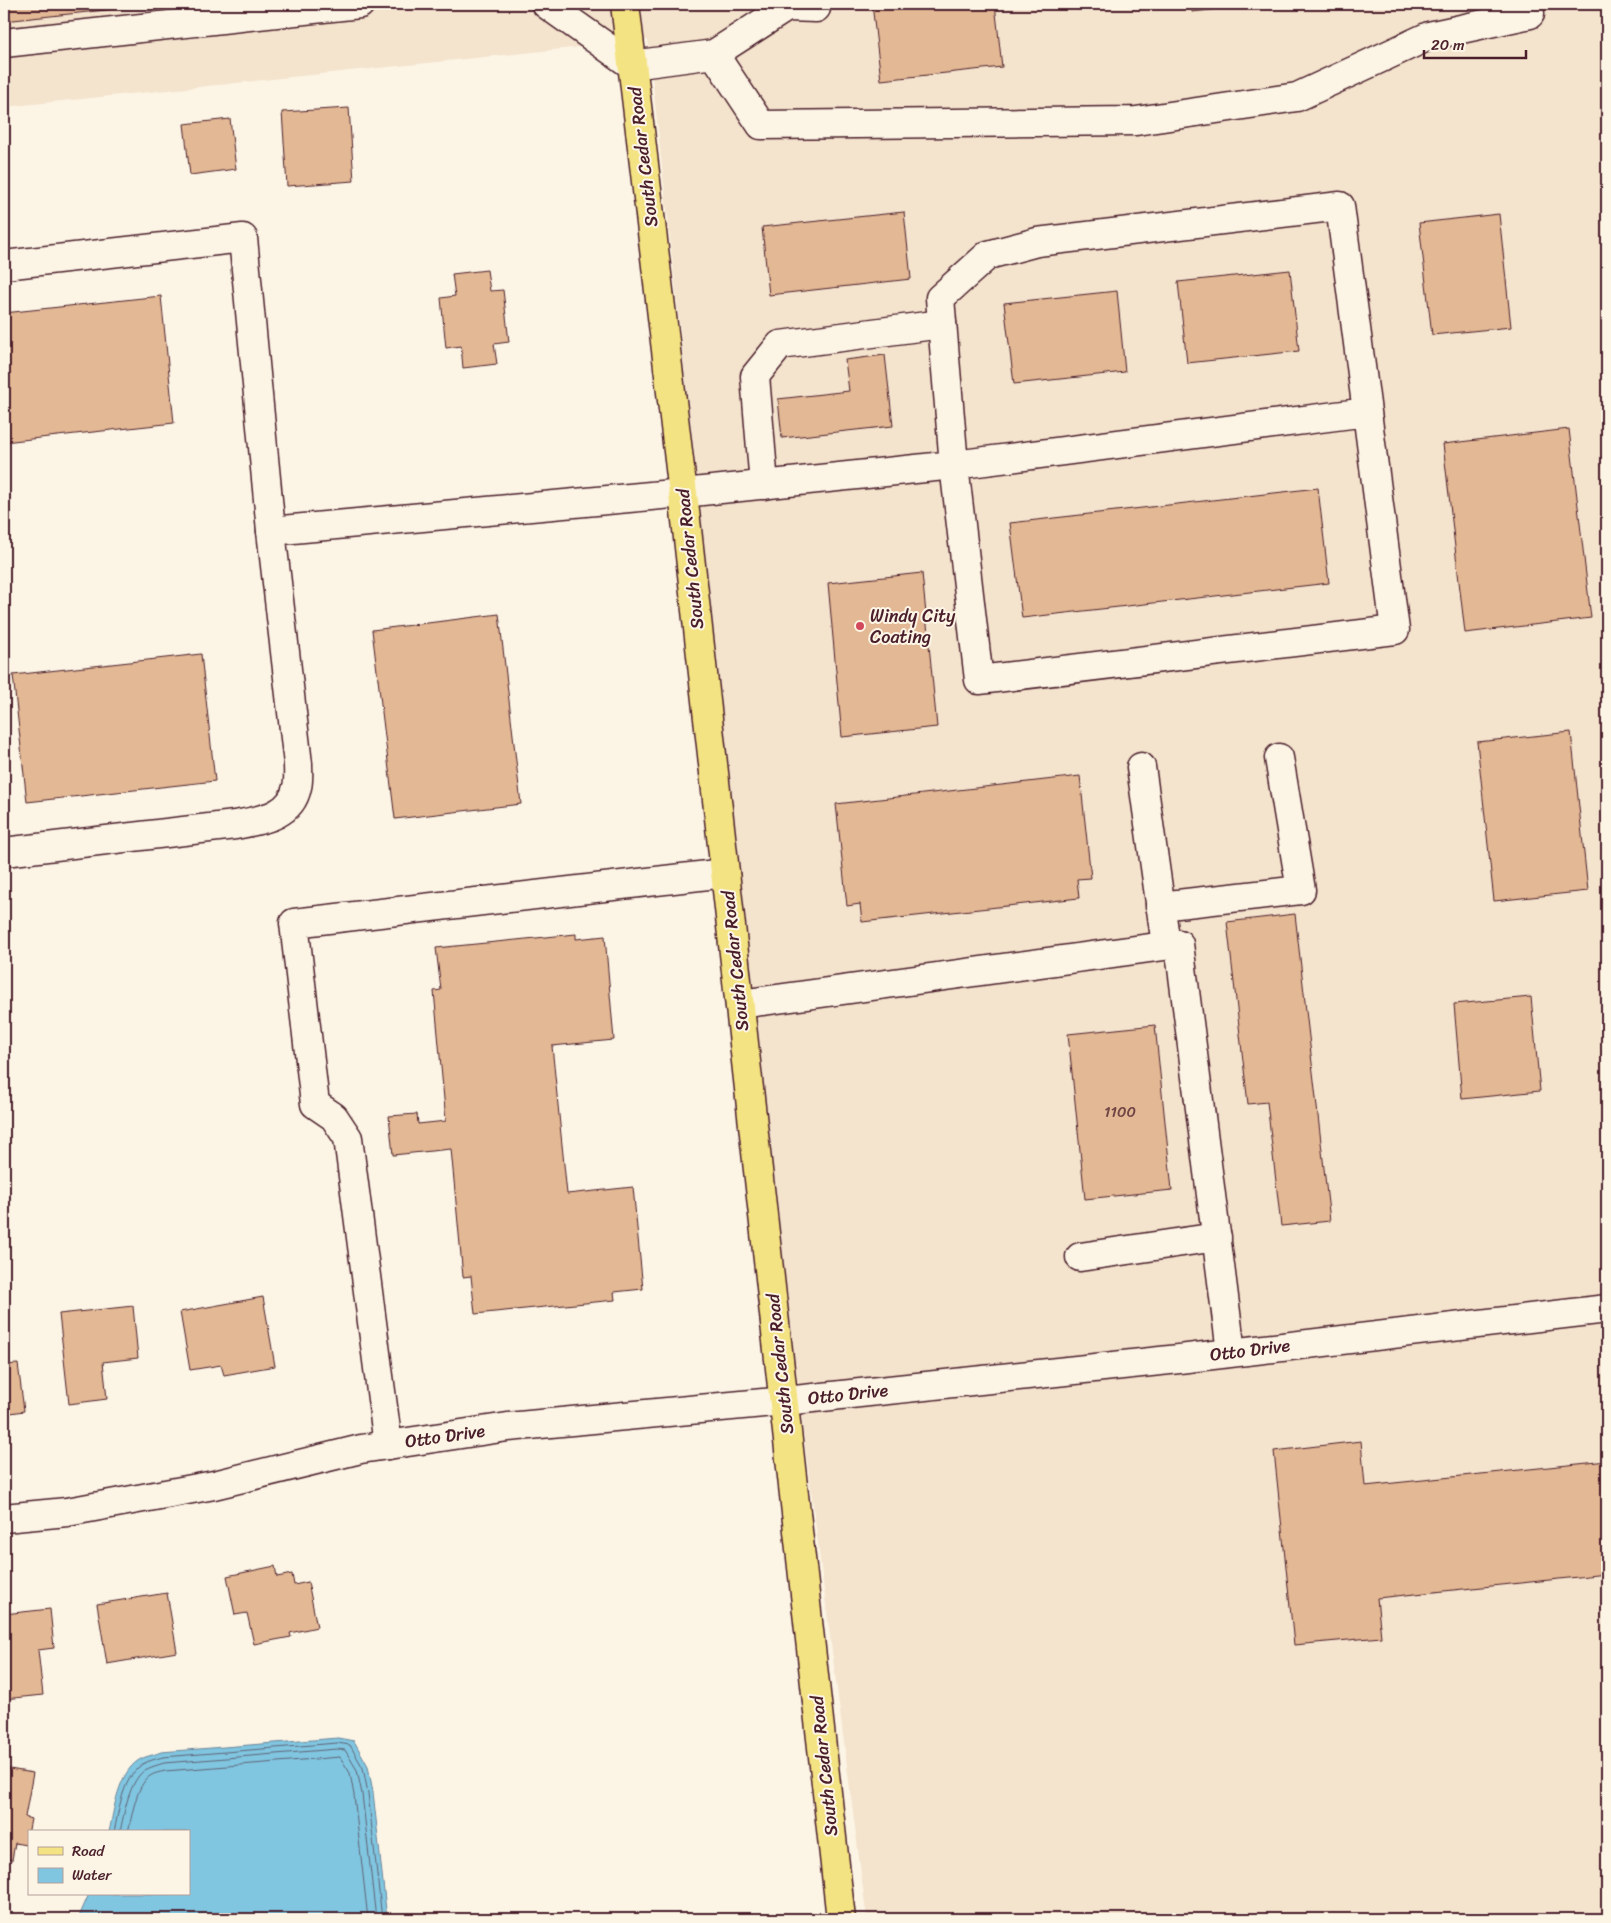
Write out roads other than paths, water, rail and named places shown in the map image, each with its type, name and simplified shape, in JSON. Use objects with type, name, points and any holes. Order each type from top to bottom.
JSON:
[{"type":"main road","name":"South Cedar Road","points":[[625,4],[683,493],[841,1919]]},
{"type":"street","points":[[4,43],[360,4]]},
{"type":"street","points":[[546,4],[632,65],[714,54],[787,7],[816,8],[816,4]]},
{"type":"street","points":[[714,54],[761,125],[1136,121],[1298,96],[1429,36],[1530,14],[1529,4]]},
{"type":"street","points":[[1340,206],[1395,630],[979,680],[954,465],[942,324],[940,298],[988,255],[1037,242],[1340,206]]},
{"type":"street","points":[[4,265],[243,238],[271,531],[298,764],[298,787],[289,806],[266,819],[235,825],[4,852]]},
{"type":"street","points":[[764,485],[755,376],[780,345],[942,324]]},
{"type":"street","points":[[271,531],[683,493],[954,465],[1367,412]]},
{"type":"street","points":[[1160,906],[1301,890],[1280,758]]},
{"type":"street","points":[[1141,767],[1166,945]]},
{"type":"street","points":[[388,1445],[348,1138],[334,1117],[314,1104],[294,923],[725,873]]},
{"type":"street","points":[[740,1004],[1179,944],[1231,1352]]},
{"type":"street","points":[[1080,1256],[1217,1237]]},
{"type":"street","name":"Otto Drive","points":[[4,1518],[67,1512],[214,1485],[361,1449],[508,1427],[785,1400],[1607,1309]]},
{"type":"water","points":[[338,1738],[354,1741],[368,1766],[373,1792],[387,1919],[78,1919],[88,1896],[190,1896],[190,1830],[109,1830],[115,1803],[126,1774],[139,1760],[161,1752]]},
{"type":"place","name":"Windy City Coating","points":[[860,626]]}]
